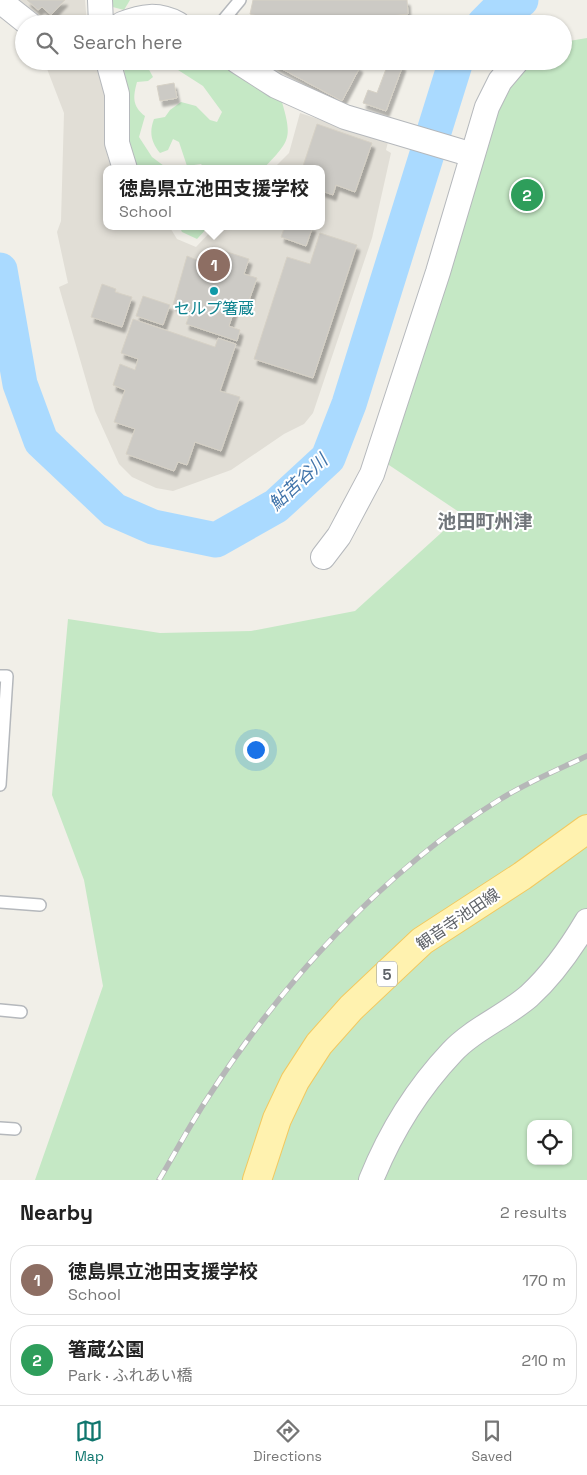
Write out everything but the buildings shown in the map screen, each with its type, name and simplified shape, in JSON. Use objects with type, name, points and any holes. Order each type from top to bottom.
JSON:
[{"type":"main road","name":"観音寺池田線","points":[[257,1180],[276,1120],[296,1081],[319,1044],[351,1008],[422,941],[522,876],[587,829]]},
{"type":"street","points":[[100,0],[101,15]]},
{"type":"street","points":[[0,1],[18,15]]},
{"type":"street","points":[[110,70],[117,94],[117,143],[124,165]]},
{"type":"street","points":[[251,70],[276,86],[312,103],[392,132],[469,153]]},
{"type":"street","points":[[323,557],[339,536],[372,474],[438,272],[469,153],[487,107],[500,81],[509,70]]},
{"type":"street","points":[[371,1180],[382,1153],[409,1105],[453,1050],[529,996],[572,947],[587,921]]},
{"type":"lane","points":[[228,15],[240,0]]},
{"type":"lane","points":[[0,676],[6,676],[0,785]]},
{"type":"lane","points":[[0,902],[40,905]]},
{"type":"lane","points":[[0,1010],[21,1012]]},
{"type":"lane","points":[[0,1128],[15,1129]]},
{"type":"shaded area","points":[[13,0],[85,0],[86,15],[31,15]]},
{"type":"shaded area","points":[[47,70],[97,70],[102,73],[114,165],[103,165],[103,230],[171,230],[177,239],[196,247],[212,230],[325,230],[325,165],[277,165],[289,153],[300,113],[388,142],[386,150],[391,153],[372,238],[313,413],[304,424],[284,434],[231,470],[173,491],[156,488],[132,477],[119,464],[95,411],[59,287],[68,283],[57,232],[61,221],[64,113]]},
{"type":"green space","points":[[108,0],[130,0],[124,10],[109,6]]},
{"type":"green space","points":[[587,38],[587,1180],[35,1180],[103,986],[84,880],[52,795],[68,619],[160,633],[251,631],[355,611],[462,514],[380,459],[511,70],[572,70],[572,40]]},
{"type":"green space","points":[[124,70],[149,70],[153,77],[148,81],[137,82],[135,92],[136,105],[145,116],[139,137],[152,157],[163,165],[133,165],[127,142],[128,97]]},
{"type":"green space","points":[[178,70],[234,70],[282,102],[288,133],[283,146],[267,165],[187,165],[179,142],[173,139],[168,150],[160,153],[152,137],[154,119],[165,117],[170,110],[181,102],[196,106],[210,120],[217,122],[222,112],[203,86]]},
{"type":"green space","points":[[181,230],[205,230],[197,239]]},
{"type":"waterway","name":"鮎苦谷川","points":[[493,15],[500,8],[521,0]]},
{"type":"waterway","name":"鮎苦谷川","points":[[0,270],[20,384],[41,441],[114,510],[153,527],[216,540],[276,506],[328,458],[349,404],[453,70]]},
{"type":"railway","points":[[159,1180],[201,1109],[236,1056],[267,1014],[337,933],[414,861],[456,829],[509,794],[587,756]]},
{"type":"place","name":"箸蔵公園","points":[[527,195]]},
{"type":"place","name":"徳島県立池田支援学校","points":[[214,265]]},
{"type":"place","name":"セルプ箸蔵","points":[[214,291]]},
{"type":"district","name":"池田町州津","points":[[485,521]]}]
